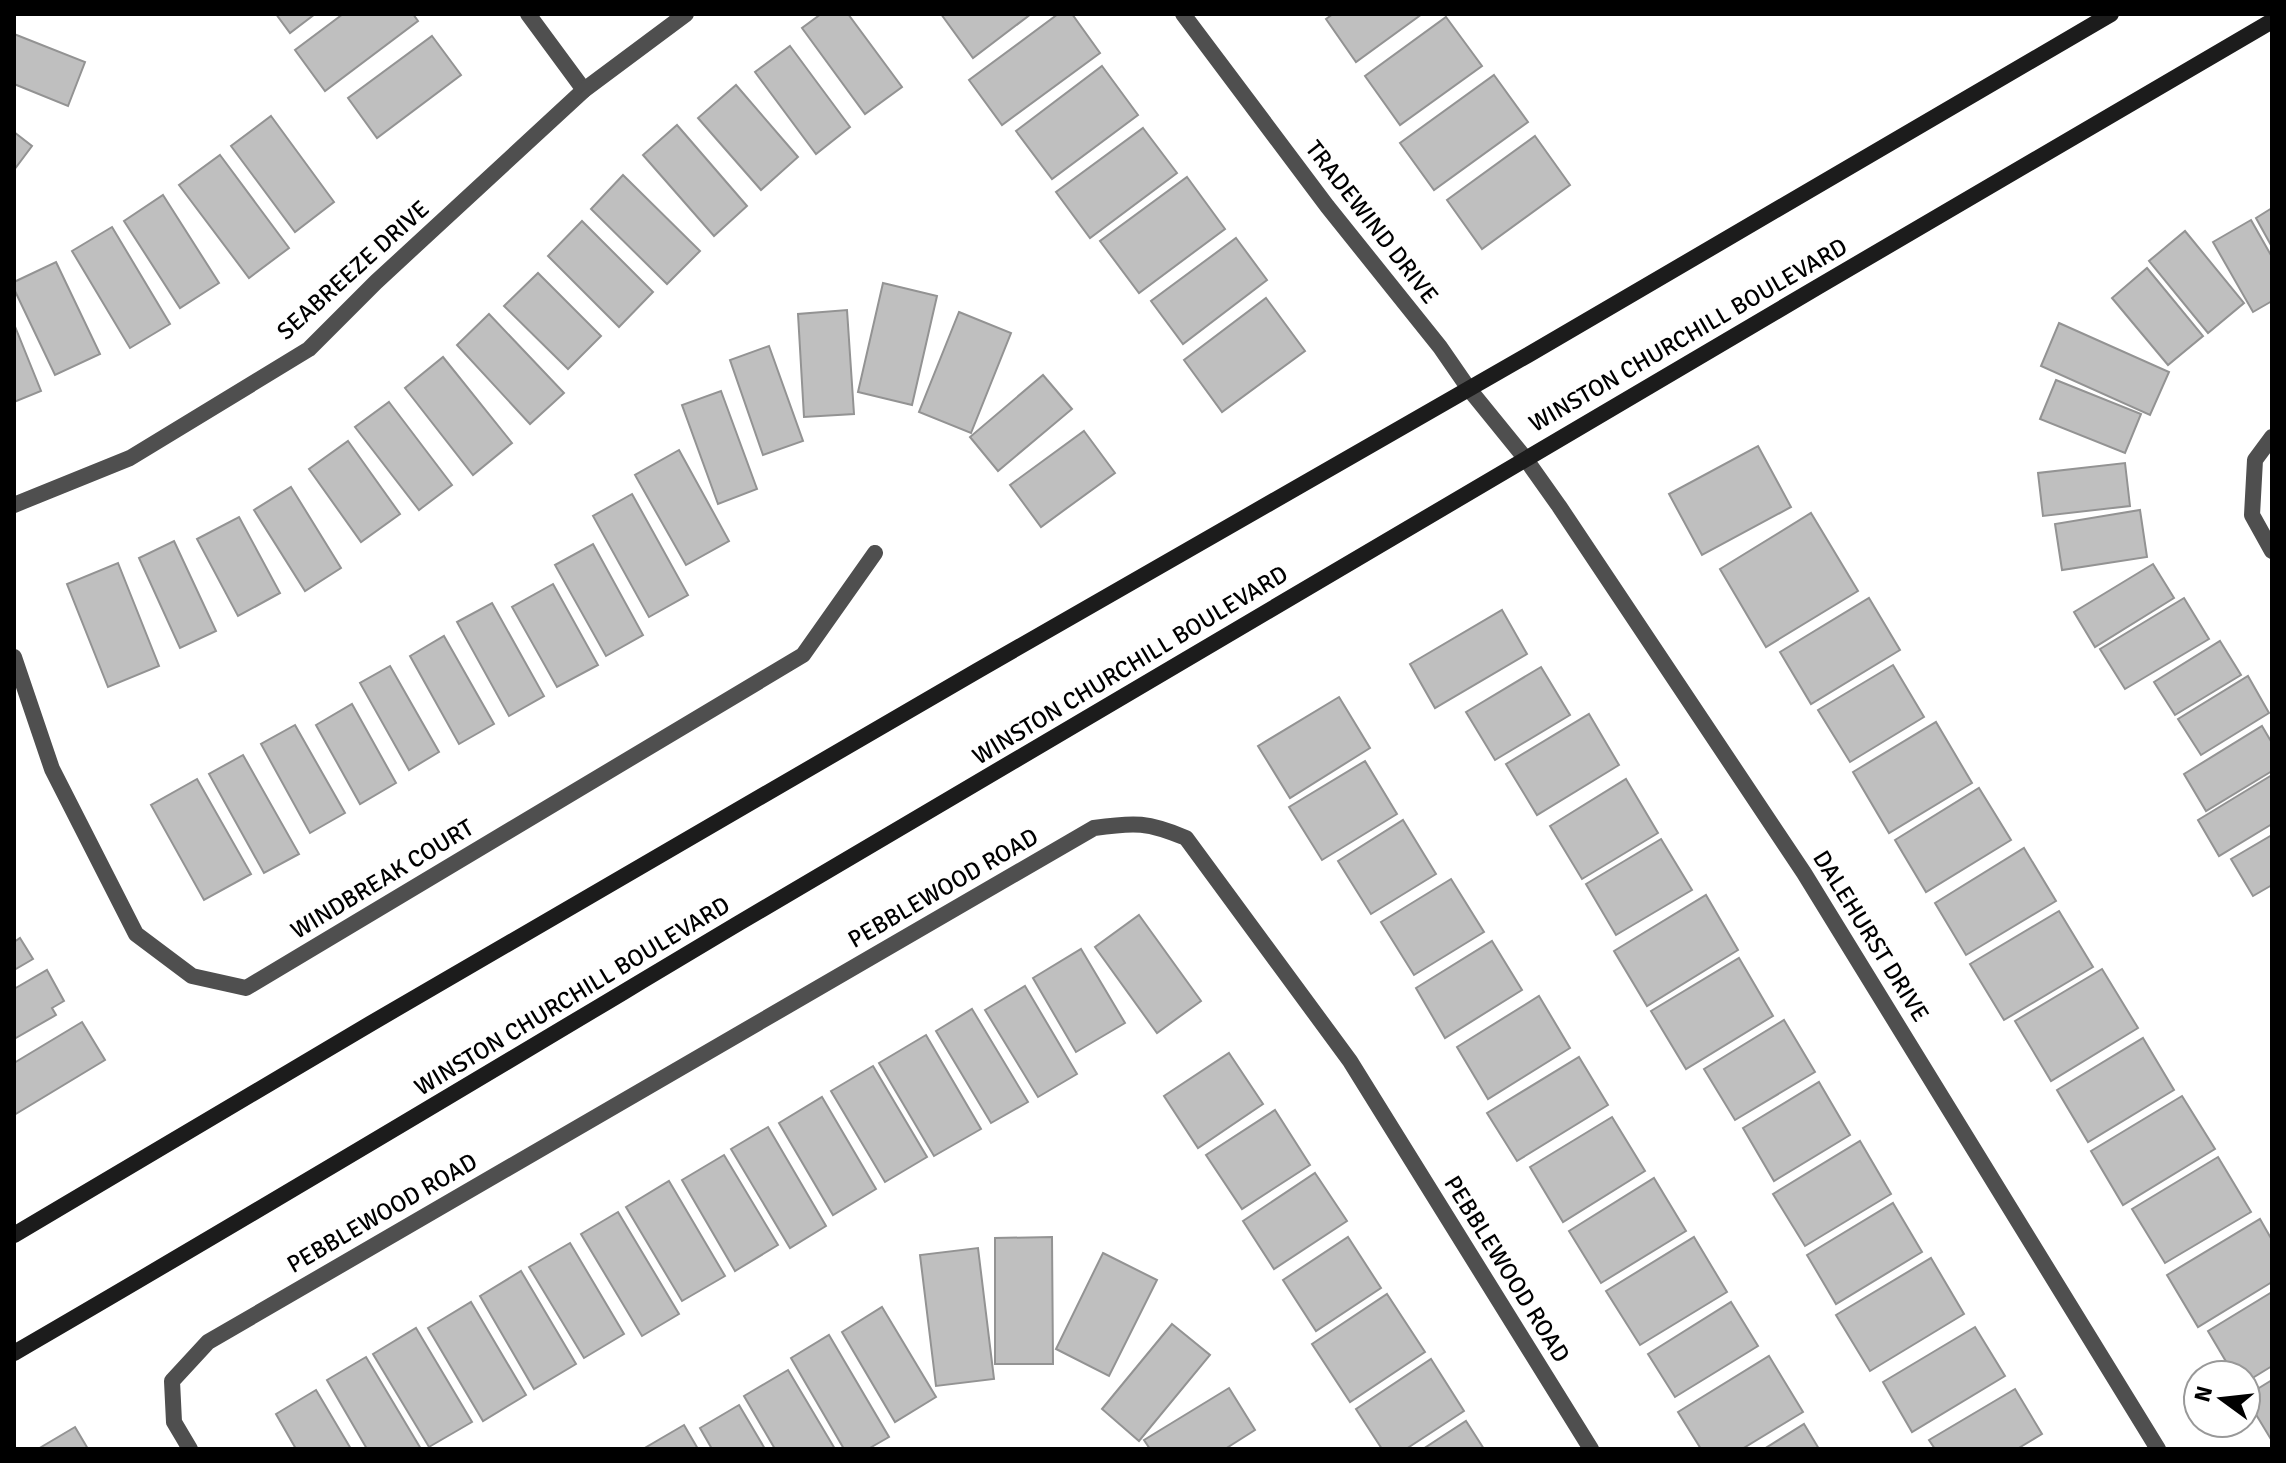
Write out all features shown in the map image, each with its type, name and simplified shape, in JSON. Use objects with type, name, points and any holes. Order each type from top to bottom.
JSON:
[{"type":"main road","points":[[14,1235],[383,1016],[2111,14]]},
{"type":"main road","name":"WINSTON CHURCHILL BOULEVARD","points":[[14,1353],[1525,458],[2272,21]]},
{"type":"street","points":[[528,14],[584,90]]},
{"type":"street","name":"SEABREEZE DRIVE","points":[[14,505],[130,458],[309,349],[376,282],[584,90],[686,14]]},
{"type":"street","name":"TRADEWIND DRIVE","points":[[1183,14],[1327,206],[1525,458]]},
{"type":"street","points":[[2272,437],[2255,460],[2252,515],[2272,551]]},
{"type":"street","name":"DALEHURST DRIVE","points":[[1525,458],[1804,873],[2158,1449]]},
{"type":"street","name":"WINDBREAK COURT","points":[[14,657],[52,769],[136,934],[192,976],[246,988],[803,655],[875,553]]},
{"type":"street","name":"PEBBLEWOOD ROAD","points":[[190,1449],[174,1422],[172,1381],[208,1342],[1094,828],[1129,823],[1160,827],[1186,838],[1350,1061],[1591,1449]]},
{"type":"building","points":[[276,14],[315,14],[290,33]]},
{"type":"building","points":[[343,14],[413,14],[418,21],[325,91],[295,50]]},
{"type":"building","points":[[821,14],[848,14],[902,87],[865,114],[802,28]]},
{"type":"building","points":[[941,14],[1031,14],[973,58]]},
{"type":"building","points":[[1058,14],[1072,14],[1100,53],[1002,125],[969,80]]},
{"type":"building","points":[[1333,14],[1422,14],[1356,62],[1326,19]]},
{"type":"building","points":[[1446,17],[1482,66],[1400,125],[1365,76]]},
{"type":"building","points":[[14,34],[85,62],[68,106],[14,84]]},
{"type":"building","points":[[432,36],[461,75],[377,138],[348,98]]},
{"type":"building","points":[[790,46],[850,127],[816,154],[755,72]]},
{"type":"building","points":[[1102,66],[1138,115],[1052,179],[1016,131]]},
{"type":"building","points":[[1494,75],[1528,122],[1434,190],[1400,143]]},
{"type":"building","points":[[736,85],[798,157],[761,190],[698,118]]},
{"type":"building","points":[[271,116],[334,202],[295,232],[231,146]]},
{"type":"building","points":[[677,125],[747,206],[714,236],[643,155]]},
{"type":"building","points":[[1143,128],[1177,173],[1090,238],[1056,192]]},
{"type":"building","points":[[14,132],[32,146],[14,170]]},
{"type":"building","points":[[1535,136],[1570,185],[1482,249],[1447,200]]},
{"type":"building","points":[[220,155],[289,248],[249,278],[179,185]]},
{"type":"building","points":[[623,175],[700,251],[667,284],[591,209]]},
{"type":"building","points":[[1187,177],[1225,229],[1139,293],[1100,241]]},
{"type":"building","points":[[163,195],[219,283],[180,308],[124,221]]},
{"type":"building","points":[[2272,208],[2272,247],[2256,218]]},
{"type":"building","points":[[2251,220],[2272,257],[2272,301],[2253,312],[2213,242]]},
{"type":"building","points":[[582,221],[653,292],[619,327],[548,256]]},
{"type":"building","points":[[112,227],[170,324],[130,348],[72,251]]},
{"type":"building","points":[[2185,231],[2244,303],[2208,333],[2149,261]]},
{"type":"building","points":[[1236,238],[1267,280],[1183,344],[1151,301]]},
{"type":"building","points":[[56,262],[100,354],[55,375],[14,289],[14,282]]},
{"type":"building","points":[[2147,268],[2203,336],[2168,365],[2112,298]]},
{"type":"building","points":[[538,273],[601,336],[568,369],[504,306]]},
{"type":"building","points":[[883,283],[937,296],[912,405],[858,392]]},
{"type":"building","points":[[1266,298],[1305,351],[1222,412],[1184,360]]},
{"type":"building","points":[[847,310],[854,414],[804,417],[798,314]]},
{"type":"building","points":[[959,312],[1011,333],[971,433],[919,412]]},
{"type":"building","points":[[489,314],[564,393],[530,424],[457,345]]},
{"type":"building","points":[[2059,323],[2169,372],[2150,415],[2041,366]]},
{"type":"building","points":[[14,324],[41,391],[14,402]]},
{"type":"building","points":[[769,346],[803,441],[763,455],[730,360]]},
{"type":"building","points":[[443,357],[512,443],[473,475],[405,388]]},
{"type":"building","points":[[1043,375],[1072,409],[998,471],[970,437]]},
{"type":"building","points":[[2056,380],[2141,414],[2125,453],[2040,419]]},
{"type":"building","points":[[721,391],[757,489],[718,504],[682,405]]},
{"type":"building","points":[[389,402],[452,485],[419,510],[355,427]]},
{"type":"building","points":[[1084,431],[1115,473],[1041,527],[1010,485]]},
{"type":"building","points":[[348,441],[400,514],[361,542],[309,469]]},
{"type":"building","points":[[1758,446],[1791,507],[1702,555],[1669,494]]},
{"type":"building","points":[[679,450],[729,541],[686,565],[635,475]]},
{"type":"building","points":[[2125,463],[2130,506],[2043,516],[2038,473]]},
{"type":"building","points":[[291,487],[341,568],[305,591],[254,510]]},
{"type":"building","points":[[632,494],[688,595],[649,617],[593,516]]},
{"type":"building","points":[[2140,510],[2147,557],[2062,570],[2055,524]]},
{"type":"building","points":[[1811,513],[1858,591],[1766,647],[1720,569]]},
{"type":"building","points":[[239,517],[280,593],[238,616],[197,539]]},
{"type":"building","points":[[174,541],[216,631],[180,648],[139,558]]},
{"type":"building","points":[[593,544],[643,635],[606,656],[555,565]]},
{"type":"building","points":[[118,563],[159,666],[108,687],[67,584]]},
{"type":"building","points":[[2153,564],[2174,598],[2095,647],[2074,612]]},
{"type":"building","points":[[553,584],[598,665],[557,687],[512,607]]},
{"type":"building","points":[[1869,598],[1900,650],[1811,704],[1780,652]]},
{"type":"building","points":[[2184,598],[2209,639],[2125,689],[2100,649]]},
{"type":"building","points":[[492,603],[544,696],[509,716],[457,622]]},
{"type":"building","points":[[1502,610],[1527,654],[1435,708],[1410,664]]},
{"type":"building","points":[[444,636],[494,724],[459,744],[410,656]]},
{"type":"building","points":[[2220,641],[2241,675],[2175,715],[2154,682]]},
{"type":"building","points":[[1893,665],[1924,717],[1850,762],[1818,710]]},
{"type":"building","points":[[390,666],[439,752],[409,770],[360,683]]},
{"type":"building","points":[[1541,667],[1570,715],[1495,760],[1466,712]]},
{"type":"building","points":[[2248,676],[2269,713],[2201,755],[2178,719]]},
{"type":"building","points":[[1339,697],[1370,748],[1290,798],[1258,746]]},
{"type":"building","points":[[352,704],[396,783],[360,804],[316,725]]},
{"type":"building","points":[[1589,714],[1619,765],[1537,815],[1506,764]]},
{"type":"building","points":[[1936,722],[1972,783],[1889,833],[1853,772]]},
{"type":"building","points":[[295,725],[345,813],[310,833],[261,744]]},
{"type":"building","points":[[2262,726],[2272,743],[2272,771],[2206,811],[2184,774]]},
{"type":"building","points":[[243,755],[299,854],[264,873],[209,774]]},
{"type":"building","points":[[1365,761],[1397,814],[1322,860],[1289,807]]},
{"type":"building","points":[[2272,775],[2272,824],[2219,856],[2198,820]]},
{"type":"building","points":[[197,779],[251,874],[204,900],[151,805]]},
{"type":"building","points":[[1626,779],[1658,833],[1582,879],[1550,826]]},
{"type":"building","points":[[1979,788],[2011,840],[1926,892],[1895,840]]},
{"type":"building","points":[[1403,820],[1436,874],[1371,914],[1338,861]]},
{"type":"building","points":[[2272,835],[2272,885],[2253,896],[2231,859]]},
{"type":"building","points":[[1661,839],[1692,890],[1616,935],[1586,884]]},
{"type":"building","points":[[2024,848],[2056,901],[1966,955],[1935,903]]},
{"type":"building","points":[[1451,879],[1484,932],[1414,975],[1381,922]]},
{"type":"building","points":[[1706,895],[1738,950],[1647,1006],[1614,951]]},
{"type":"building","points":[[2059,911],[2093,967],[2004,1020],[1970,964]]},
{"type":"building","points":[[1139,915],[1201,1001],[1157,1033],[1095,947]]},
{"type":"building","points":[[20,938],[33,959],[14,970],[14,942]]},
{"type":"building","points":[[1492,941],[1522,990],[1445,1038],[1416,988]]},
{"type":"building","points":[[1081,949],[1125,1023],[1076,1052],[1033,978]]},
{"type":"building","points":[[1739,958],[1773,1016],[1686,1069],[1651,1011]]},
{"type":"building","points":[[2102,969],[2138,1028],[2051,1081],[2015,1021]]},
{"type":"building","points":[[47,970],[64,1001],[52,1008],[56,1015],[14,1039],[14,989]]},
{"type":"building","points":[[1025,986],[1077,1074],[1038,1097],[985,1010]]},
{"type":"building","points":[[1539,996],[1570,1048],[1488,1099],[1457,1047]]},
{"type":"building","points":[[972,1009],[1028,1102],[991,1123],[936,1031]]},
{"type":"building","points":[[1784,1020],[1815,1072],[1735,1120],[1704,1069]]},
{"type":"building","points":[[82,1022],[105,1060],[14,1115],[14,1063]]},
{"type":"building","points":[[926,1035],[981,1129],[934,1156],[879,1063]]},
{"type":"building","points":[[2143,1038],[2174,1090],[2088,1142],[2057,1090]]},
{"type":"building","points":[[1229,1053],[1263,1104],[1198,1148],[1164,1096]]},
{"type":"building","points":[[1579,1057],[1608,1105],[1517,1161],[1487,1113]]},
{"type":"building","points":[[873,1066],[927,1157],[885,1182],[831,1091]]},
{"type":"building","points":[[1819,1082],[1850,1135],[1774,1181],[1743,1128]]},
{"type":"building","points":[[2182,1096],[2215,1149],[2123,1205],[2091,1151]]},
{"type":"building","points":[[822,1097],[876,1189],[833,1215],[779,1123]]},
{"type":"building","points":[[1275,1110],[1310,1165],[1242,1209],[1206,1155]]},
{"type":"building","points":[[1612,1117],[1645,1171],[1563,1222],[1530,1167]]},
{"type":"building","points":[[768,1127],[826,1226],[790,1248],[731,1149]]},
{"type":"building","points":[[1860,1141],[1891,1194],[1805,1246],[1773,1194]]},
{"type":"building","points":[[724,1155],[778,1245],[735,1271],[682,1180]]},
{"type":"building","points":[[2218,1157],[2251,1212],[2165,1263],[2132,1209]]},
{"type":"building","points":[[1315,1173],[1347,1221],[1274,1269],[1243,1221]]},
{"type":"building","points":[[1654,1178],[1686,1231],[1601,1283],[1569,1231]]},
{"type":"building","points":[[669,1181],[725,1276],[682,1301],[626,1207]]},
{"type":"building","points":[[1893,1203],[1922,1252],[1836,1304],[1807,1255]]},
{"type":"building","points":[[618,1212],[679,1314],[642,1336],[581,1234]]},
{"type":"building","points":[[2260,1219],[2272,1240],[2272,1282],[2198,1327],[2167,1275]]},
{"type":"building","points":[[1052,1237],[1053,1364],[995,1364],[995,1238]]},
{"type":"building","points":[[1348,1237],[1381,1288],[1316,1331],[1283,1280]]},
{"type":"building","points":[[1694,1237],[1727,1292],[1640,1345],[1606,1291]]},
{"type":"building","points":[[570,1243],[624,1334],[584,1358],[529,1267]]},
{"type":"building","points":[[978,1248],[994,1379],[936,1386],[920,1255]]},
{"type":"building","points":[[1103,1253],[1157,1280],[1109,1376],[1056,1349]]},
{"type":"building","points":[[1931,1258],[1964,1314],[1870,1371],[1836,1315]]},
{"type":"building","points":[[521,1271],[576,1364],[534,1389],[480,1296]]},
{"type":"building","points":[[2272,1292],[2272,1366],[2262,1372],[2262,1359],[2225,1359],[2208,1331]]},
{"type":"building","points":[[1387,1294],[1425,1352],[1350,1402],[1312,1344]]},
{"type":"building","points":[[471,1302],[526,1395],[483,1421],[428,1328]]},
{"type":"building","points":[[1731,1302],[1758,1346],[1675,1397],[1648,1354]]},
{"type":"building","points":[[882,1307],[936,1397],[895,1422],[842,1332]]},
{"type":"building","points":[[1172,1324],[1210,1355],[1139,1441],[1102,1409]]},
{"type":"building","points":[[1975,1327],[2005,1376],[1912,1432],[1883,1382]]},
{"type":"building","points":[[416,1328],[472,1422],[429,1447],[373,1354]]},
{"type":"building","points":[[829,1335],[889,1437],[868,1449],[844,1449],[791,1358]]},
{"type":"building","points":[[1769,1356],[1803,1412],[1742,1449],[1701,1449],[1678,1412]]},
{"type":"building","points":[[366,1357],[421,1449],[367,1449],[327,1380]]},
{"type":"building","points":[[1431,1359],[1464,1411],[1406,1449],[1382,1449],[1356,1409]]},
{"type":"building","points":[[788,1370],[835,1449],[775,1449],[744,1396]]},
{"type":"building","points":[[2272,1380],[2272,1441],[2262,1424],[2262,1386]]},
{"type":"building","points":[[1229,1388],[1255,1430],[1225,1449],[1150,1449],[1144,1440]]},
{"type":"building","points":[[2015,1389],[2042,1434],[2017,1449],[1935,1449],[1929,1440]]},
{"type":"building","points":[[316,1390],[351,1449],[296,1449],[276,1414]]},
{"type":"building","points":[[739,1405],[765,1449],[712,1449],[700,1428]]},
{"type":"building","points":[[1466,1421],[1484,1449],[1423,1449]]},
{"type":"building","points":[[1804,1424],[1819,1449],[1764,1449]]},
{"type":"building","points":[[684,1425],[698,1449],[643,1449]]},
{"type":"building","points":[[75,1427],[88,1449],[38,1449]]}]
